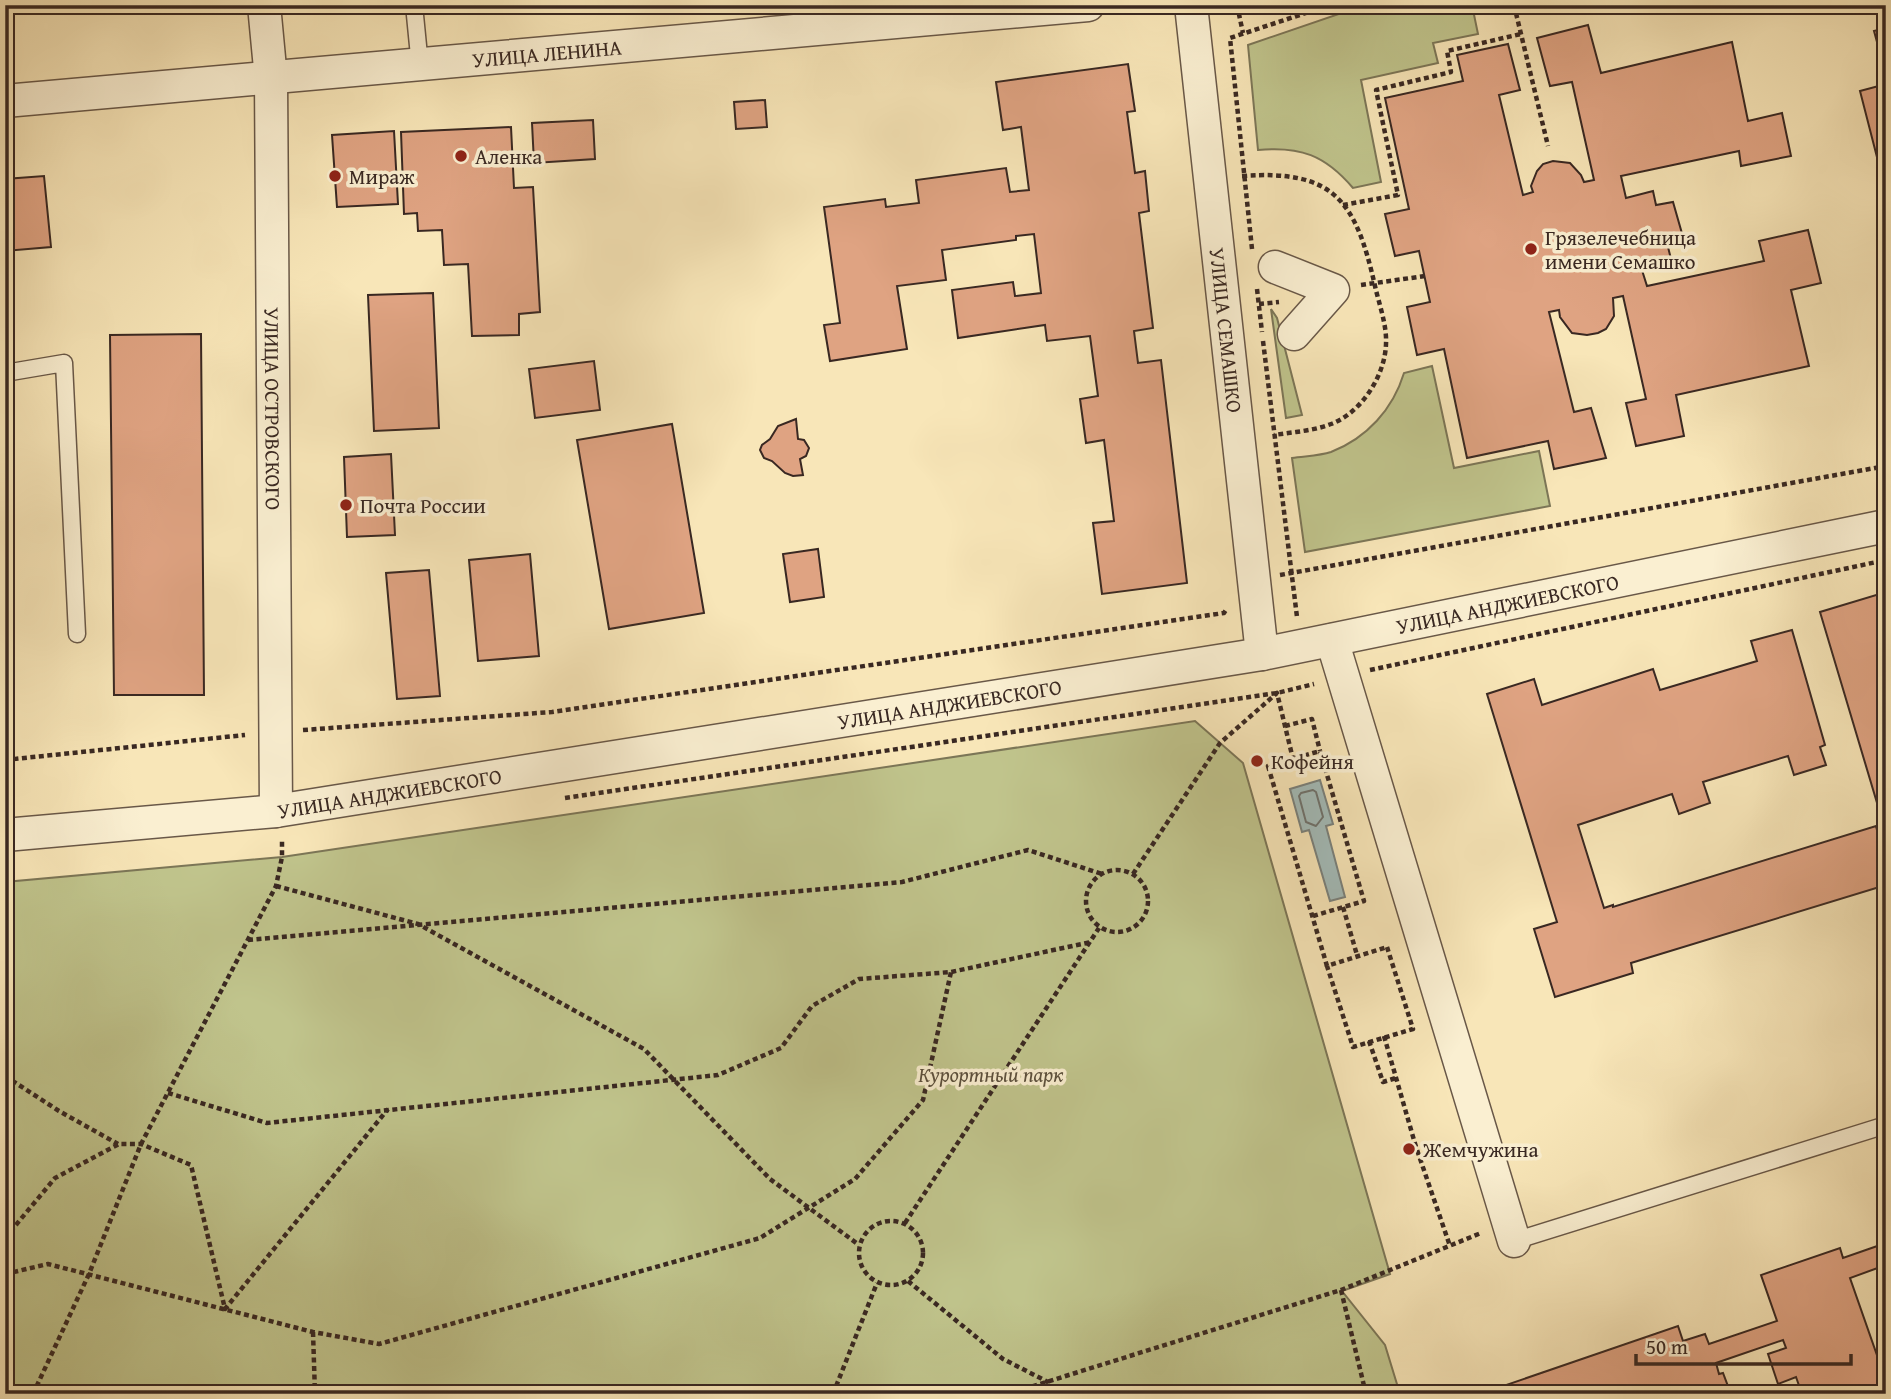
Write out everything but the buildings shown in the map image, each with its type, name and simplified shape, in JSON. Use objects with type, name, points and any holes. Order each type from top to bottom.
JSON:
[{"type":"street","name":"УЛИЦА ОСТРОВСКОГО","points":[[264,5],[271,79],[276,811]]},
{"type":"street","name":"УЛИЦА ЛЕНИНА","points":[[5,101],[1088,5]]},
{"type":"street","name":"УЛИЦА СЕМАШКО","points":[[1191,5],[1262,654]]},
{"type":"street","points":[[1261,266],[1333,290],[1294,334]]},
{"type":"street","name":"УЛИЦА АНДЖИЕВСКОГО","points":[[5,835],[276,811],[1262,654],[1886,526]]},
{"type":"street","points":[[1317,643],[1514,1241]]},
{"type":"lane","points":[[414,5],[420,66]]},
{"type":"lane","points":[[5,373],[64,363],[78,634]]},
{"type":"lane","points":[[1514,1241],[1886,1125]]},
{"type":"path","points":[[1237,5],[1243,33]]},
{"type":"path","points":[[1307,686],[1317,643],[1291,573],[1259,304],[1261,266],[1230,38],[1330,5]]},
{"type":"path","points":[[1514,5],[1548,146]]},
{"type":"path","points":[[1343,205],[1398,195],[1376,90],[1451,72],[1447,51],[1521,34]]},
{"type":"path","points":[[1374,282],[1425,276]]},
{"type":"path","points":[[1259,304],[1285,301]]},
{"type":"path","points":[[5,760],[276,732],[552,712],[1224,613],[1253,580],[1886,466]]},
{"type":"path","points":[[1133,874],[1220,743],[1277,693],[1293,759]]},
{"type":"path","points":[[1285,726],[1312,719],[1364,901],[1313,916]]},
{"type":"path","points":[[1320,751],[1268,766],[1327,966],[1353,1047],[1413,1029],[1387,947],[1327,966]]},
{"type":"path","points":[[33,1394],[89,1274],[141,1144],[276,886],[282,857],[282,840],[276,811]]},
{"type":"path","points":[[248,940],[902,883],[1028,850],[1102,874]]},
{"type":"path","points":[[1118,870],[1133,874],[1143,882],[1148,894],[1144,918],[1124,933],[1099,928],[1087,911],[1085,900],[1093,881],[1102,874],[1118,870]]},
{"type":"path","points":[[276,886],[418,924],[644,1049],[770,1179],[859,1245]]},
{"type":"path","points":[[1343,907],[1357,956]]},
{"type":"path","points":[[905,1223],[1099,928]]},
{"type":"path","points":[[168,1093],[267,1123],[718,1075],[781,1048],[812,1006],[859,979],[951,972],[1091,942]]},
{"type":"path","points":[[5,1274],[48,1264],[313,1332],[379,1343],[760,1238],[855,1179],[923,1100],[951,972]]},
{"type":"path","points":[[1008,1394],[1341,1290],[1450,1246],[1416,1147],[1384,1036]]},
{"type":"path","points":[[1369,1041],[1382,1082],[1396,1078]]},
{"type":"path","points":[[5,1076],[119,1144]]},
{"type":"path","points":[[225,1309],[388,1109]]},
{"type":"path","points":[[5,1238],[55,1178],[119,1144],[141,1144],[191,1165],[225,1309]]},
{"type":"path","points":[[891,1220],[905,1223],[915,1230],[921,1240],[923,1251],[917,1273],[908,1281],[893,1286],[877,1283],[861,1267],[858,1256],[859,1245],[865,1232],[877,1223],[891,1220]]},
{"type":"path","points":[[908,1281],[1003,1359],[1048,1382],[1052,1394]]},
{"type":"path","points":[[833,1394],[877,1283]]},
{"type":"path","points":[[1341,1290],[1366,1394]]},
{"type":"path","points":[[313,1332],[315,1394]]},
{"type":"green space","points":[[1365,5],[1472,5],[1478,34],[1433,43],[1438,63],[1361,80],[1381,182],[1353,188],[1322,160],[1311,155],[1287,150],[1258,150],[1248,45]]},
{"type":"green space","points":[[1271,309],[1277,318],[1302,415],[1286,418]]},
{"type":"green space","points":[[1432,366],[1454,468],[1539,451],[1550,506],[1305,552],[1292,458],[1331,452],[1356,439],[1386,410],[1404,373]]},
{"type":"green space","name":"Курортный парк","points":[[1195,721],[1243,763],[1390,1274],[1342,1291],[1385,1345],[1400,1394],[5,1394],[5,882],[282,857]]},
{"type":"water","points":[[1320,780],[1333,824],[1326,826],[1345,897],[1330,901],[1309,830],[1302,832],[1290,789]]},
{"type":"place","name":"Аленка","points":[[461,156]]},
{"type":"place","name":"Мираж","points":[[335,176]]},
{"type":"place","name":"Грязелечебница имени Семашко","points":[[1531,249]]},
{"type":"place","name":"Почта России","points":[[346,505]]},
{"type":"place","name":"Кофейня","points":[[1257,761]]},
{"type":"place","name":"Жемчужина","points":[[1409,1149]]}]
